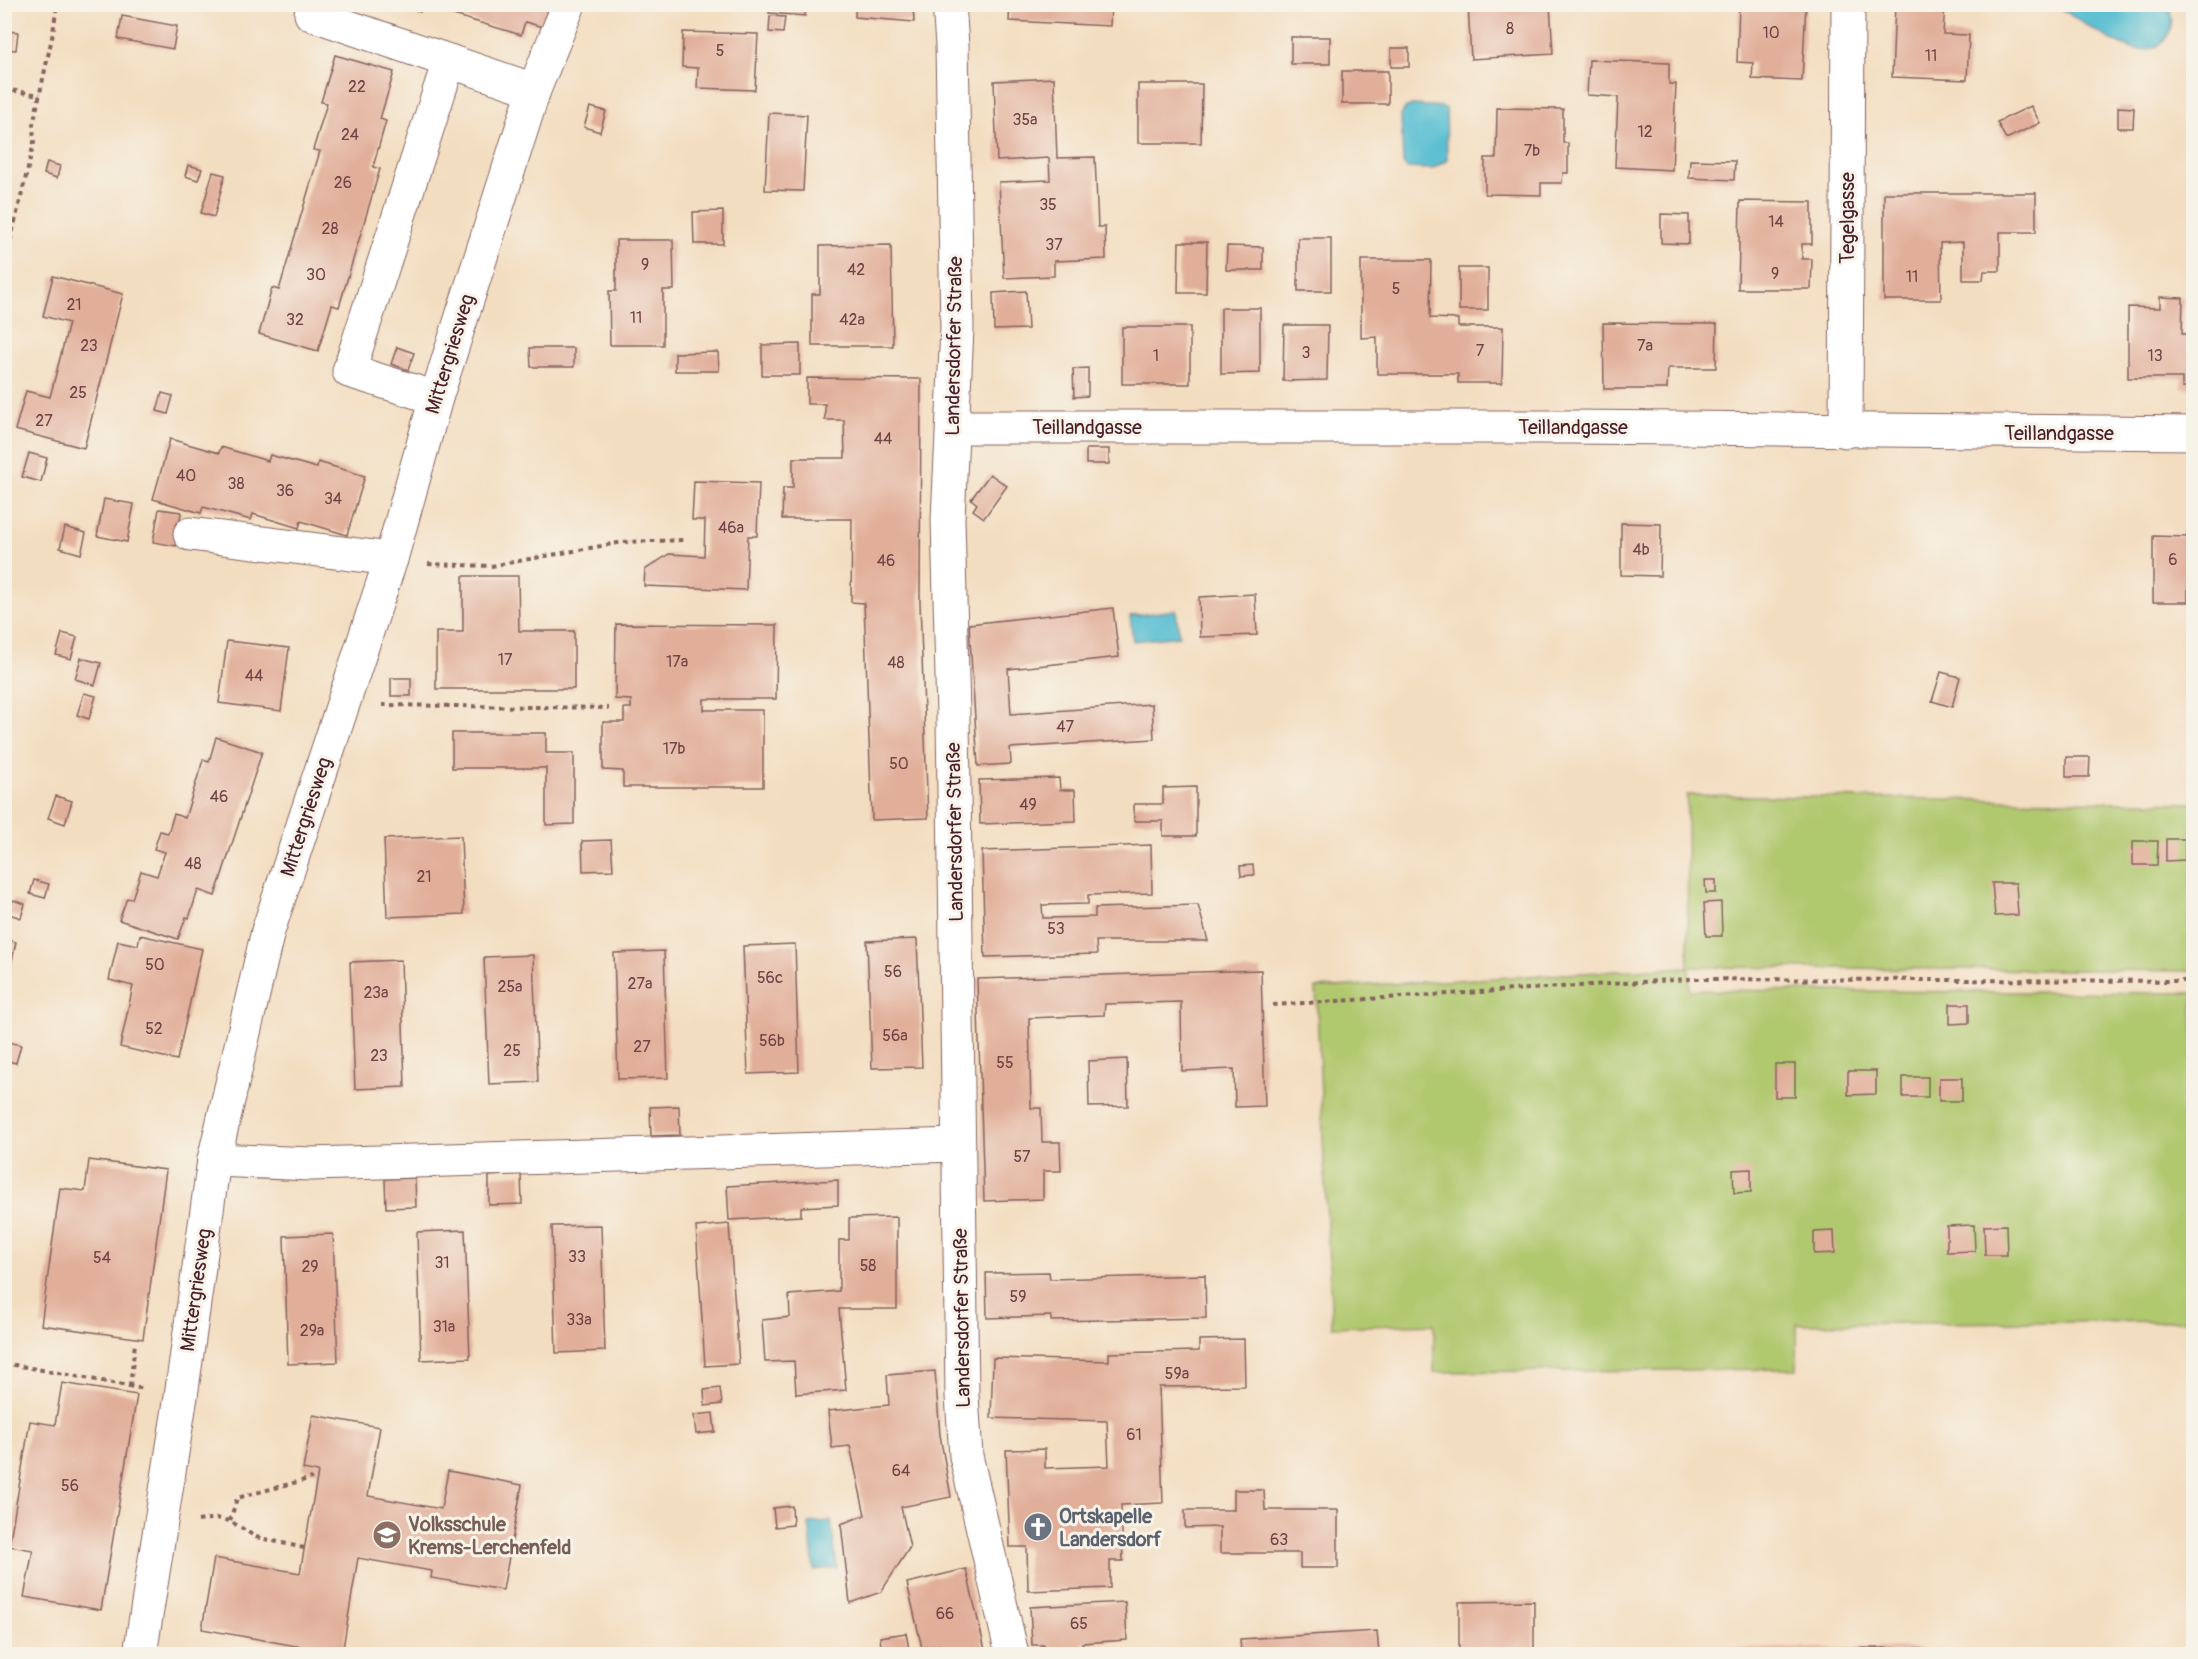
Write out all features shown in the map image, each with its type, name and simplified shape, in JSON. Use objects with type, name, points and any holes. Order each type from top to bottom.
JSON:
[{"type":"street","name":"Mittergriesweg","points":[[140,1654],[181,1396],[214,1160],[268,931],[391,559],[436,398],[534,90],[568,4]]},
{"type":"street","name":"Landersdorfer Straße","points":[[949,4],[952,45],[957,328],[948,519],[953,715],[962,1395],[966,1456],[1012,1654]]},
{"type":"street","name":"Tegelgasse","points":[[1846,431],[1848,4]]},
{"type":"street","points":[[310,14],[534,90]]},
{"type":"street","points":[[436,398],[349,371],[448,61]]},
{"type":"street","name":"Teillandgasse","points":[[953,427],[1570,427],[2193,434]]},
{"type":"street","points":[[190,534],[391,559]]},
{"type":"street","points":[[214,1160],[311,1164],[958,1145]]},
{"type":"path","points":[[4,267],[34,143],[33,125],[57,4]]},
{"type":"path","points":[[4,89],[40,95]]},
{"type":"path","points":[[391,559],[428,564],[491,566],[623,542],[686,540]]},
{"type":"path","points":[[343,705],[609,708]]},
{"type":"path","points":[[1273,1005],[1689,979],[2193,981]]},
{"type":"path","points":[[130,1386],[135,1343]]},
{"type":"path","points":[[4,1363],[181,1396]]},
{"type":"path","points":[[231,1521],[237,1498],[312,1478]]},
{"type":"path","points":[[195,1521],[216,1518],[231,1521],[256,1537],[304,1548]]},
{"type":"green space","points":[[1687,795],[2193,803],[2193,971],[1689,967],[1690,990],[2193,993],[2193,1321],[1797,1324],[1797,1369],[1434,1372],[1434,1324],[1332,1327],[1316,988],[1688,967]]},
{"type":"water","points":[[2055,5],[2168,5],[2171,27],[2168,35],[2158,46],[2144,50],[2133,49],[2110,39]]},
{"type":"water","points":[[1412,105],[1446,109],[1447,160],[1432,169],[1407,168],[1403,163],[1401,116],[1405,108]]},
{"type":"water","points":[[1176,610],[1179,636],[1133,641],[1130,616]]},
{"type":"water","points":[[831,1521],[837,1568],[814,1570],[809,1523]]},
{"type":"building","points":[[399,4],[549,4],[543,27],[525,22],[521,35],[423,6],[420,12]]},
{"type":"building","points":[[770,4],[806,4],[805,16],[769,13]]},
{"type":"building","points":[[855,4],[913,4],[914,22],[855,17]]},
{"type":"building","points":[[1010,4],[1111,4],[1110,26],[1009,21]]},
{"type":"building","points":[[1468,4],[1550,4],[1553,54],[1471,59]]},
{"type":"building","points":[[1739,4],[1806,4],[1802,81],[1752,79],[1753,63],[1737,62]]},
{"type":"building","points":[[1895,4],[1945,4],[1943,34],[1969,35],[1967,80],[1892,77]]},
{"type":"building","points":[[122,16],[177,26],[173,49],[118,39]]},
{"type":"building","points":[[770,16],[785,17],[783,33],[769,32]]},
{"type":"building","points":[[4,31],[18,32],[16,50],[4,49]]},
{"type":"building","points":[[683,32],[758,34],[755,90],[697,88],[698,68],[682,67]]},
{"type":"building","points":[[1291,37],[1330,37],[1330,64],[1291,64]]},
{"type":"building","points":[[1391,48],[1409,48],[1409,67],[1391,67]]},
{"type":"building","points":[[335,55],[394,72],[380,119],[386,121],[373,167],[380,169],[339,307],[332,305],[318,351],[259,334],[272,288],[279,290],[320,151],[313,150],[327,103],[321,102]]},
{"type":"building","points":[[1589,60],[1669,63],[1669,84],[1676,84],[1672,170],[1615,167],[1618,97],[1587,95]]},
{"type":"building","points":[[1342,71],[1388,71],[1388,104],[1342,104]]},
{"type":"building","points":[[1054,78],[1057,158],[1095,157],[1098,227],[1105,227],[1106,259],[1054,261],[1054,276],[1004,278],[999,182],[1050,180],[1049,158],[997,161],[994,81]]},
{"type":"building","points":[[1138,84],[1202,84],[1201,143],[1138,143]]},
{"type":"building","points":[[2031,106],[2040,123],[2006,139],[1997,122]]},
{"type":"building","points":[[590,107],[606,111],[600,132],[584,127]]},
{"type":"building","points":[[2118,107],[2134,108],[2133,128],[2118,128]]},
{"type":"building","points":[[1497,108],[1563,109],[1563,143],[1568,143],[1568,173],[1563,173],[1562,183],[1541,183],[1541,195],[1485,194],[1485,158],[1496,158]]},
{"type":"building","points":[[769,113],[807,115],[803,191],[765,190]]},
{"type":"building","points":[[1690,160],[1735,161],[1734,180],[1689,178]]},
{"type":"building","points":[[47,162],[60,166],[57,178],[44,174]]},
{"type":"building","points":[[188,165],[202,169],[198,180],[185,176]]},
{"type":"building","points":[[213,172],[225,175],[214,217],[201,213]]},
{"type":"building","points":[[1884,193],[2036,193],[2036,232],[2000,232],[2000,271],[1984,271],[1983,280],[1963,280],[1963,242],[1940,243],[1941,300],[1884,300]]},
{"type":"building","points":[[1740,201],[1812,202],[1812,244],[1802,244],[1802,259],[1812,259],[1811,289],[1738,289]]},
{"type":"building","points":[[723,211],[723,244],[694,244],[693,212]]},
{"type":"building","points":[[1661,214],[1689,215],[1689,244],[1661,243]]},
{"type":"building","points":[[1298,238],[1331,238],[1331,291],[1298,291]]},
{"type":"building","points":[[616,240],[673,240],[674,290],[663,290],[663,345],[610,345],[609,291],[616,291]]},
{"type":"building","points":[[1179,242],[1207,242],[1206,293],[1178,293]]},
{"type":"building","points":[[891,245],[893,346],[812,346],[812,294],[820,294],[820,246]]},
{"type":"building","points":[[1227,246],[1263,247],[1263,270],[1226,270]]},
{"type":"building","points":[[1361,260],[1431,260],[1430,318],[1458,319],[1458,327],[1503,327],[1502,383],[1458,383],[1458,374],[1377,374],[1377,337],[1361,338]]},
{"type":"building","points":[[1459,268],[1488,268],[1488,310],[1459,310]]},
{"type":"building","points":[[53,276],[123,294],[84,448],[15,430],[26,391],[50,397],[69,323],[43,316]]},
{"type":"building","points":[[1026,291],[1028,329],[994,330],[993,293]]},
{"type":"building","points":[[2160,297],[2183,298],[2182,334],[2193,334],[2193,388],[2182,388],[2182,378],[2128,378],[2128,307],[2160,308]]},
{"type":"building","points":[[1221,308],[1260,308],[1260,373],[1221,374]]},
{"type":"building","points":[[1603,323],[1717,324],[1716,368],[1668,368],[1667,389],[1604,389]]},
{"type":"building","points":[[1284,325],[1328,325],[1327,380],[1283,381]]},
{"type":"building","points":[[1122,327],[1190,327],[1190,384],[1122,384]]},
{"type":"building","points":[[800,344],[800,375],[762,375],[762,345]]},
{"type":"building","points":[[397,347],[414,353],[408,370],[391,364]]},
{"type":"building","points":[[530,348],[574,348],[574,367],[531,367]]},
{"type":"building","points":[[718,352],[719,371],[675,371],[675,353]]},
{"type":"building","points":[[1088,368],[1088,396],[1074,397],[1073,369]]},
{"type":"building","points":[[807,378],[921,379],[920,603],[928,818],[872,820],[864,603],[851,602],[852,519],[782,519],[783,488],[793,488],[793,458],[845,458],[844,420],[825,420],[825,404],[807,404]]},
{"type":"building","points":[[162,393],[173,396],[168,414],[157,411]]},
{"type":"building","points":[[170,439],[219,453],[221,447],[268,461],[270,455],[317,468],[318,462],[365,476],[347,535],[301,521],[299,528],[253,514],[251,520],[203,507],[201,513],[153,499]]},
{"type":"building","points":[[1086,449],[1109,449],[1109,464],[1086,464]]},
{"type":"building","points":[[29,453],[47,458],[41,482],[22,477]]},
{"type":"building","points":[[990,474],[1007,486],[984,518],[973,510],[977,504],[971,499]]},
{"type":"building","points":[[694,481],[759,483],[757,536],[748,536],[746,590],[644,586],[645,570],[669,554],[704,556],[705,520],[692,520]]},
{"type":"building","points":[[104,499],[134,504],[127,542],[97,536]]},
{"type":"building","points":[[159,509],[181,512],[176,546],[153,542]]},
{"type":"building","points":[[1621,523],[1661,524],[1660,576],[1621,575]]},
{"type":"building","points":[[2188,526],[2193,526],[2193,584],[2188,584],[2188,602],[2153,602],[2153,536],[2187,537]]},
{"type":"building","points":[[65,527],[86,533],[81,554],[60,548]]},
{"type":"building","points":[[463,576],[518,576],[519,631],[574,631],[574,689],[436,689],[436,632],[463,632]]},
{"type":"building","points":[[1255,594],[1257,635],[1200,637],[1199,597]]},
{"type":"building","points":[[1113,608],[1119,657],[1008,669],[1011,714],[1152,704],[1154,739],[1010,748],[1011,764],[978,766],[969,624]]},
{"type":"building","points":[[616,624],[777,625],[776,699],[704,699],[704,710],[763,710],[763,787],[623,787],[623,771],[603,770],[603,722],[624,722],[624,708],[631,708],[631,700],[615,699]]},
{"type":"building","points":[[62,633],[77,637],[71,659],[56,655]]},
{"type":"building","points":[[227,641],[289,648],[281,711],[219,703]]},
{"type":"building","points":[[81,658],[101,663],[95,685],[75,679]]},
{"type":"building","points":[[1941,672],[1960,677],[1952,707],[1932,701]]},
{"type":"building","points":[[391,678],[411,678],[411,696],[391,696]]},
{"type":"building","points":[[84,693],[96,696],[89,719],[77,715]]},
{"type":"building","points":[[452,733],[546,733],[546,753],[574,753],[574,824],[546,825],[546,768],[452,768]]},
{"type":"building","points":[[216,737],[262,752],[215,896],[198,890],[189,918],[186,917],[178,939],[119,920],[127,898],[132,899],[141,871],[157,876],[165,852],[154,849],[160,831],[168,833],[174,814],[185,818],[203,760],[209,762]]},
{"type":"building","points":[[2066,757],[2090,757],[2089,777],[2066,777]]},
{"type":"building","points":[[1059,778],[1060,790],[1075,790],[1076,821],[980,824],[979,780]]},
{"type":"building","points":[[1196,787],[1196,836],[1163,836],[1163,821],[1134,821],[1134,804],[1163,804],[1163,788]]},
{"type":"building","points":[[56,796],[72,801],[65,824],[48,818]]},
{"type":"building","points":[[461,836],[464,914],[387,917],[384,839]]},
{"type":"building","points":[[2166,839],[2185,839],[2185,860],[2166,861]]},
{"type":"building","points":[[611,840],[613,870],[583,871],[582,841]]},
{"type":"building","points":[[2133,841],[2158,841],[2157,865],[2133,865]]},
{"type":"building","points":[[1151,845],[1152,893],[1088,895],[1088,904],[1042,905],[1043,918],[1095,917],[1095,908],[1198,905],[1208,941],[1096,941],[1097,954],[985,957],[982,851]]},
{"type":"building","points":[[1253,865],[1254,875],[1241,876],[1240,866]]},
{"type":"building","points":[[34,880],[49,884],[45,898],[30,894]]},
{"type":"building","points":[[1705,880],[1716,880],[1716,893],[1706,893]]},
{"type":"building","points":[[1992,883],[2016,883],[2018,915],[1995,916]]},
{"type":"building","points":[[13,900],[25,904],[21,918],[9,914]]},
{"type":"building","points":[[1721,902],[1722,936],[1706,936],[1704,903]]},
{"type":"building","points":[[140,935],[202,949],[177,1060],[120,1047],[133,986],[109,980],[118,941],[138,945]]},
{"type":"building","points":[[4,939],[16,942],[9,974],[4,973]]},
{"type":"building","points":[[917,939],[922,1067],[872,1068],[867,941]]},
{"type":"building","points":[[795,944],[799,1072],[748,1074],[743,946]]},
{"type":"building","points":[[664,951],[668,1078],[618,1079],[614,953]]},
{"type":"building","points":[[533,955],[538,1082],[489,1084],[484,957]]},
{"type":"building","points":[[401,960],[405,1087],[355,1089],[350,962]]},
{"type":"building","points":[[1261,970],[1265,1106],[1235,1107],[1234,1069],[1182,1071],[1181,1002],[1105,1004],[1104,1015],[1029,1018],[1031,1108],[1041,1108],[1042,1142],[1060,1142],[1061,1171],[1043,1171],[1043,1199],[984,1201],[977,979]]},
{"type":"building","points":[[1950,1004],[1969,1004],[1969,1023],[1950,1024]]},
{"type":"building","points":[[4,1041],[21,1045],[16,1063],[4,1060]]},
{"type":"building","points":[[1127,1059],[1128,1106],[1089,1107],[1088,1061]]},
{"type":"building","points":[[1775,1064],[1795,1064],[1795,1097],[1775,1097]]},
{"type":"building","points":[[1848,1071],[1876,1071],[1876,1094],[1848,1095]]},
{"type":"building","points":[[1903,1077],[1928,1077],[1928,1097],[1903,1097]]},
{"type":"building","points":[[1939,1078],[1962,1078],[1962,1101],[1939,1101]]},
{"type":"building","points":[[679,1106],[680,1135],[651,1136],[650,1107]]},
{"type":"building","points":[[89,1160],[166,1170],[143,1339],[41,1325],[60,1188],[85,1191]]},
{"type":"building","points":[[1751,1169],[1751,1192],[1734,1193],[1733,1170]]},
{"type":"building","points":[[521,1174],[522,1204],[489,1205],[489,1176]]},
{"type":"building","points":[[415,1178],[416,1207],[386,1208],[385,1179]]},
{"type":"building","points":[[838,1180],[838,1205],[801,1207],[801,1216],[729,1220],[727,1186]]},
{"type":"building","points":[[897,1217],[897,1309],[839,1309],[846,1390],[796,1394],[794,1361],[765,1362],[762,1320],[790,1317],[789,1295],[839,1291],[839,1240],[849,1240],[849,1218]]},
{"type":"building","points":[[729,1224],[739,1364],[705,1366],[696,1227]]},
{"type":"building","points":[[601,1225],[605,1351],[556,1353],[552,1226]]},
{"type":"building","points":[[1974,1225],[1975,1251],[1947,1252],[1947,1226]]},
{"type":"building","points":[[2006,1225],[2007,1255],[1985,1255],[1984,1226]]},
{"type":"building","points":[[465,1230],[470,1358],[421,1360],[417,1232]]},
{"type":"building","points":[[1834,1231],[1835,1253],[1814,1254],[1814,1232]]},
{"type":"building","points":[[333,1234],[338,1362],[288,1364],[284,1236]]},
{"type":"building","points":[[1049,1272],[1050,1279],[1205,1275],[1206,1318],[1051,1321],[1051,1316],[987,1318],[986,1273]]},
{"type":"building","points":[[1244,1339],[1245,1386],[1159,1387],[1163,1503],[1121,1505],[1123,1561],[1110,1561],[1110,1588],[1028,1591],[1027,1547],[1010,1547],[1006,1450],[1045,1449],[1045,1468],[1109,1466],[1107,1421],[991,1418],[993,1358],[1109,1361],[1109,1353],[1199,1351],[1199,1340]]},
{"type":"building","points":[[935,1371],[940,1435],[951,1497],[901,1507],[910,1547],[881,1592],[850,1603],[841,1524],[865,1515],[850,1446],[832,1448],[828,1411],[889,1405],[887,1375]]},
{"type":"building","points":[[62,1383],[137,1395],[101,1610],[24,1597],[33,1550],[9,1546],[30,1421],[55,1425]]},
{"type":"building","points":[[720,1388],[722,1404],[705,1406],[704,1390]]},
{"type":"building","points":[[713,1413],[715,1432],[696,1434],[694,1415]]},
{"type":"building","points":[[313,1415],[380,1427],[368,1496],[441,1509],[448,1471],[522,1485],[503,1590],[431,1578],[432,1571],[358,1558],[342,1654],[312,1654],[313,1649],[202,1629],[214,1558],[300,1573],[318,1472],[303,1469]]},
{"type":"building","points":[[1234,1490],[1264,1490],[1265,1510],[1338,1510],[1338,1568],[1300,1568],[1300,1553],[1220,1553],[1220,1527],[1185,1528],[1185,1510],[1234,1510]]},
{"type":"building","points":[[792,1506],[793,1525],[775,1527],[773,1508]]},
{"type":"building","points":[[966,1569],[986,1654],[941,1654],[939,1645],[922,1648],[907,1583]]},
{"type":"building","points":[[1534,1601],[1534,1654],[1459,1654],[1459,1602]]},
{"type":"building","points":[[1125,1602],[1127,1640],[1082,1643],[1083,1654],[1044,1654],[1044,1645],[1032,1645],[1030,1607]]},
{"type":"building","points":[[1377,1631],[1379,1654],[1241,1654],[1240,1639]]},
{"type":"building","points":[[906,1633],[910,1654],[882,1654],[880,1637]]},
{"type":"building","points":[[1920,1648],[1920,1654],[1665,1654],[1665,1649]]},
{"type":"place","name":"Ortskapelle Landersdorf","points":[[1038,1527]]},
{"type":"place","name":"Volksschule Krems-Lerchenfeld","points":[[387,1535]]}]
